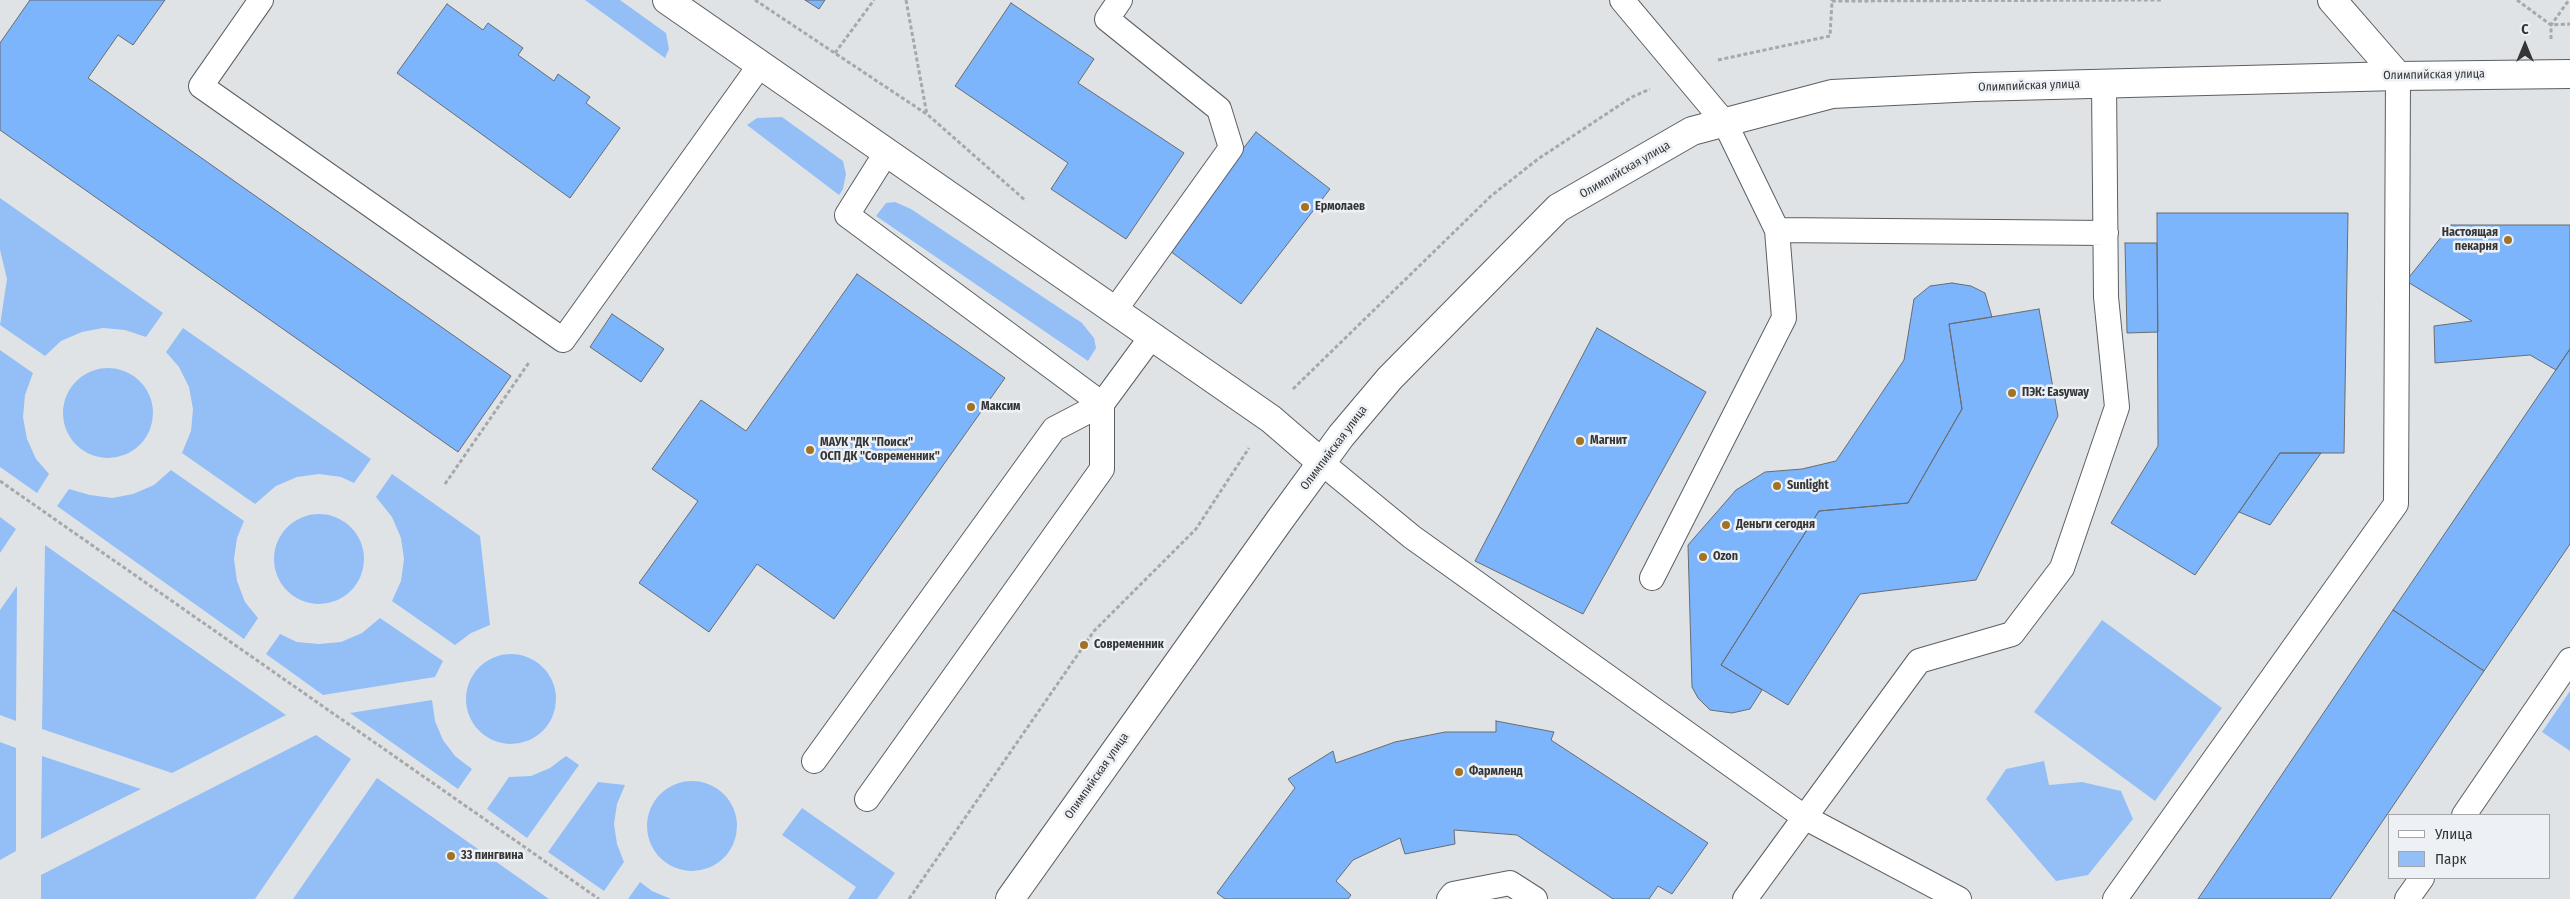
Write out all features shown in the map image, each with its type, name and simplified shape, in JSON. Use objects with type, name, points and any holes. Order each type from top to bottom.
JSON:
[{"type":"street","points":[[668,0],[1271,419],[1322,463]]},
{"type":"street","points":[[2332,0],[2398,76]]},
{"type":"street","name":"Олимпийская улица","points":[[1010,899],[1341,436],[1390,378],[1558,208],[1692,132],[1832,94],[2398,76],[2570,74]]},
{"type":"lane","points":[[261,0],[201,86],[563,340],[760,65]]},
{"type":"lane","points":[[1114,310],[1231,148],[1219,109],[1107,19],[1120,0]]},
{"type":"lane","points":[[1622,0],[1725,123],[1777,230],[1784,318],[1652,578]]},
{"type":"lane","points":[[2115,899],[2396,504],[2398,76]]},
{"type":"lane","points":[[1745,899],[1919,661],[2012,634],[2062,568],[2118,407],[2106,297],[2104,84]]},
{"type":"lane","points":[[886,152],[847,215],[1102,404]]},
{"type":"lane","points":[[1777,230],[2106,233]]},
{"type":"lane","points":[[814,761],[1054,429],[1102,404],[1152,336]]},
{"type":"lane","points":[[868,799],[1102,469],[1102,404]]},
{"type":"lane","points":[[1322,463],[1412,537],[1804,817],[1959,899]]},
{"type":"lane","points":[[2465,814],[2570,660]]},
{"type":"lane","points":[[2407,899],[2421,879]]},
{"type":"lane","points":[[1449,899],[1452,894],[1510,883],[1535,899]]},
{"type":"path","points":[[835,53],[874,0]]},
{"type":"path","points":[[906,0],[928,116]]},
{"type":"path","points":[[2516,0],[2552,25],[2570,24]]},
{"type":"path","points":[[445,484],[550,331]]},
{"type":"path","points":[[0,481],[599,899]]},
{"type":"green space","points":[[585,0],[620,0],[666,33],[669,49],[665,58]]},
{"type":"green space","points":[[782,117],[843,161],[846,174],[843,189],[839,195],[747,125],[757,118]]},
{"type":"green space","points":[[0,198],[163,313],[146,337],[125,330],[103,328],[82,332],[61,341],[45,356],[0,325],[7,279],[0,250]]},
{"type":"green space","points":[[895,202],[911,209],[1082,323],[1094,338],[1096,348],[1088,361],[876,216],[886,203]]},
{"type":"green space","points":[[183,328],[371,459],[354,483],[341,477],[319,474],[297,477],[276,486],[255,504],[182,453],[191,431],[193,409],[189,387],[179,367],[166,352]]},
{"type":"green space","points":[[0,350],[33,373],[25,395],[23,417],[27,439],[36,459],[49,474],[37,493],[0,467]]},
{"type":"green space","points":[[99,368],[117,368],[133,375],[146,388],[153,404],[153,422],[146,438],[133,451],[117,458],[99,458],[83,451],[70,438],[63,422],[63,404],[70,388],[83,375]]},
{"type":"green space","points":[[171,470],[244,521],[237,538],[234,559],[237,581],[245,602],[258,618],[244,639],[57,506],[69,489],[90,495],[112,498],[133,494],[154,485]]},
{"type":"green space","points":[[392,474],[480,536],[490,625],[471,633],[455,645],[392,601],[401,581],[404,559],[401,538],[392,517],[376,497]]},
{"type":"green space","points":[[310,514],[328,514],[344,521],[357,534],[364,550],[364,568],[357,584],[344,597],[328,604],[310,604],[294,597],[281,584],[274,568],[274,550],[281,534],[294,521]]},
{"type":"green space","points":[[0,517],[16,529],[0,553]]},
{"type":"green space","points":[[45,545],[286,715],[172,773],[42,729]]},
{"type":"green space","points":[[17,586],[16,721],[0,715],[0,610]]},
{"type":"green space","points":[[380,618],[443,661],[435,677],[323,695],[266,654],[280,634],[297,642],[319,644],[341,642],[362,633]]},
{"type":"green space","points":[[2102,620],[2222,708],[2155,801],[2034,712]]},
{"type":"green space","points":[[502,654],[520,654],[536,661],[549,674],[556,690],[556,708],[549,724],[536,737],[520,744],[502,744],[486,737],[473,724],[466,708],[466,690],[473,674],[486,661]]},
{"type":"green space","points":[[2570,691],[2570,751],[2542,732]]},
{"type":"green space","points":[[432,700],[435,721],[443,740],[455,756],[472,769],[458,789],[350,713]]},
{"type":"green space","points":[[316,735],[351,759],[255,899],[41,899],[41,875]]},
{"type":"green space","points":[[0,742],[16,748],[16,851],[0,860]]},
{"type":"green space","points":[[42,756],[141,789],[41,839]]},
{"type":"green space","points":[[566,756],[579,765],[527,838],[487,809],[509,777],[531,776],[550,768]]},
{"type":"green space","points":[[2044,761],[2049,785],[2082,782],[2121,791],[2133,819],[2088,875],[2056,881],[1986,799],[2006,769]]},
{"type":"green space","points":[[377,778],[549,899],[293,899]]},
{"type":"green space","points":[[683,781],[701,781],[717,788],[730,801],[737,817],[737,835],[730,851],[717,864],[701,871],[683,871],[667,864],[654,851],[647,835],[647,817],[654,801],[667,788]]},
{"type":"green space","points":[[598,782],[625,785],[617,804],[614,824],[617,844],[624,862],[604,891],[548,852]]},
{"type":"green space","points":[[802,808],[895,873],[877,899],[848,899],[856,887],[782,835]]},
{"type":"green space","points":[[640,882],[652,891],[671,899],[628,899]]},
{"type":"building","points":[[30,0],[165,0],[133,45],[118,35],[88,78],[511,376],[458,452],[0,130],[0,43]]},
{"type":"building","points":[[805,0],[825,0],[819,9]]},
{"type":"building","points":[[1011,3],[1094,59],[1078,83],[1184,153],[1126,239],[1051,189],[1068,163],[955,86]]},
{"type":"building","points":[[447,4],[483,30],[488,23],[523,48],[518,55],[554,81],[558,74],[590,97],[586,103],[620,128],[570,198],[397,73]]},
{"type":"building","points":[[1256,132],[1330,189],[1241,304],[1166,248]]},
{"type":"building","points":[[2157,213],[2348,213],[2344,453],[2280,453],[2195,575],[2111,523],[2158,446]]},
{"type":"building","points":[[2451,225],[2570,225],[2570,349],[2556,370],[2530,355],[2435,363],[2434,326],[2472,321],[2406,281]]},
{"type":"building","points":[[2125,243],[2157,243],[2158,332],[2127,333]]},
{"type":"building","name":"МАУК \"ДК \"Поиск\" ОСП ДК \"Современник\"","points":[[857,274],[1005,378],[834,619],[757,564],[709,632],[639,583],[698,501],[652,469],[701,400],[746,431]]},
{"type":"building","points":[[1952,283],[1971,286],[1985,293],[1992,317],[1949,324],[1962,409],[1908,503],[1819,511],[1721,665],[1762,690],[1750,709],[1732,713],[1710,710],[1698,698],[1692,687],[1688,545],[1736,490],[1765,472],[1802,469],[1836,461],[1904,360],[1914,299],[1930,286]]},
{"type":"building","points":[[2039,309],[2058,416],[1976,580],[1860,594],[1788,705],[1721,665],[1819,511],[1908,503],[1962,409],[1949,324]]},
{"type":"building","points":[[612,314],[664,349],[641,382],[590,347]]},
{"type":"building","points":[[1597,328],[1706,392],[1583,614],[1475,561]]},
{"type":"building","points":[[2570,349],[2570,544],[2484,671],[2393,610]]},
{"type":"building","points":[[2280,453],[2321,453],[2270,525],[2239,512]]},
{"type":"building","points":[[2393,610],[2484,671],[2330,899],[2198,899]]},
{"type":"building","points":[[1496,721],[1554,732],[1551,740],[1708,843],[1672,894],[1658,886],[1649,899],[1613,899],[1517,835],[1454,830],[1455,844],[1405,854],[1400,838],[1353,860],[1336,881],[1351,895],[1348,899],[1225,899],[1217,893],[1295,788],[1288,779],[1333,751],[1336,763],[1395,742],[1445,732],[1496,732]]},
{"type":"place","name":"Ермолаев","points":[[1305,207]]},
{"type":"place","name":"Настоящая пекарня","points":[[2508,240]]},
{"type":"place","name":"ПЭК: Easyway","points":[[2012,393]]},
{"type":"place","name":"Максим","points":[[971,407]]},
{"type":"place","name":"Магнит","points":[[1580,441]]},
{"type":"place","name":"МАУК \"ДК \"Поиск\" ОСП ДК \"Современник\"","points":[[810,450]]},
{"type":"place","name":"Sunlight","points":[[1777,486]]},
{"type":"place","name":"Деньги сегодня","points":[[1726,525]]},
{"type":"place","name":"Ozon","points":[[1703,557]]},
{"type":"place","name":"Современник","points":[[1084,645]]},
{"type":"place","name":"Фармленд","points":[[1459,772]]},
{"type":"place","name":"33 пингвина","points":[[451,856]]}]
